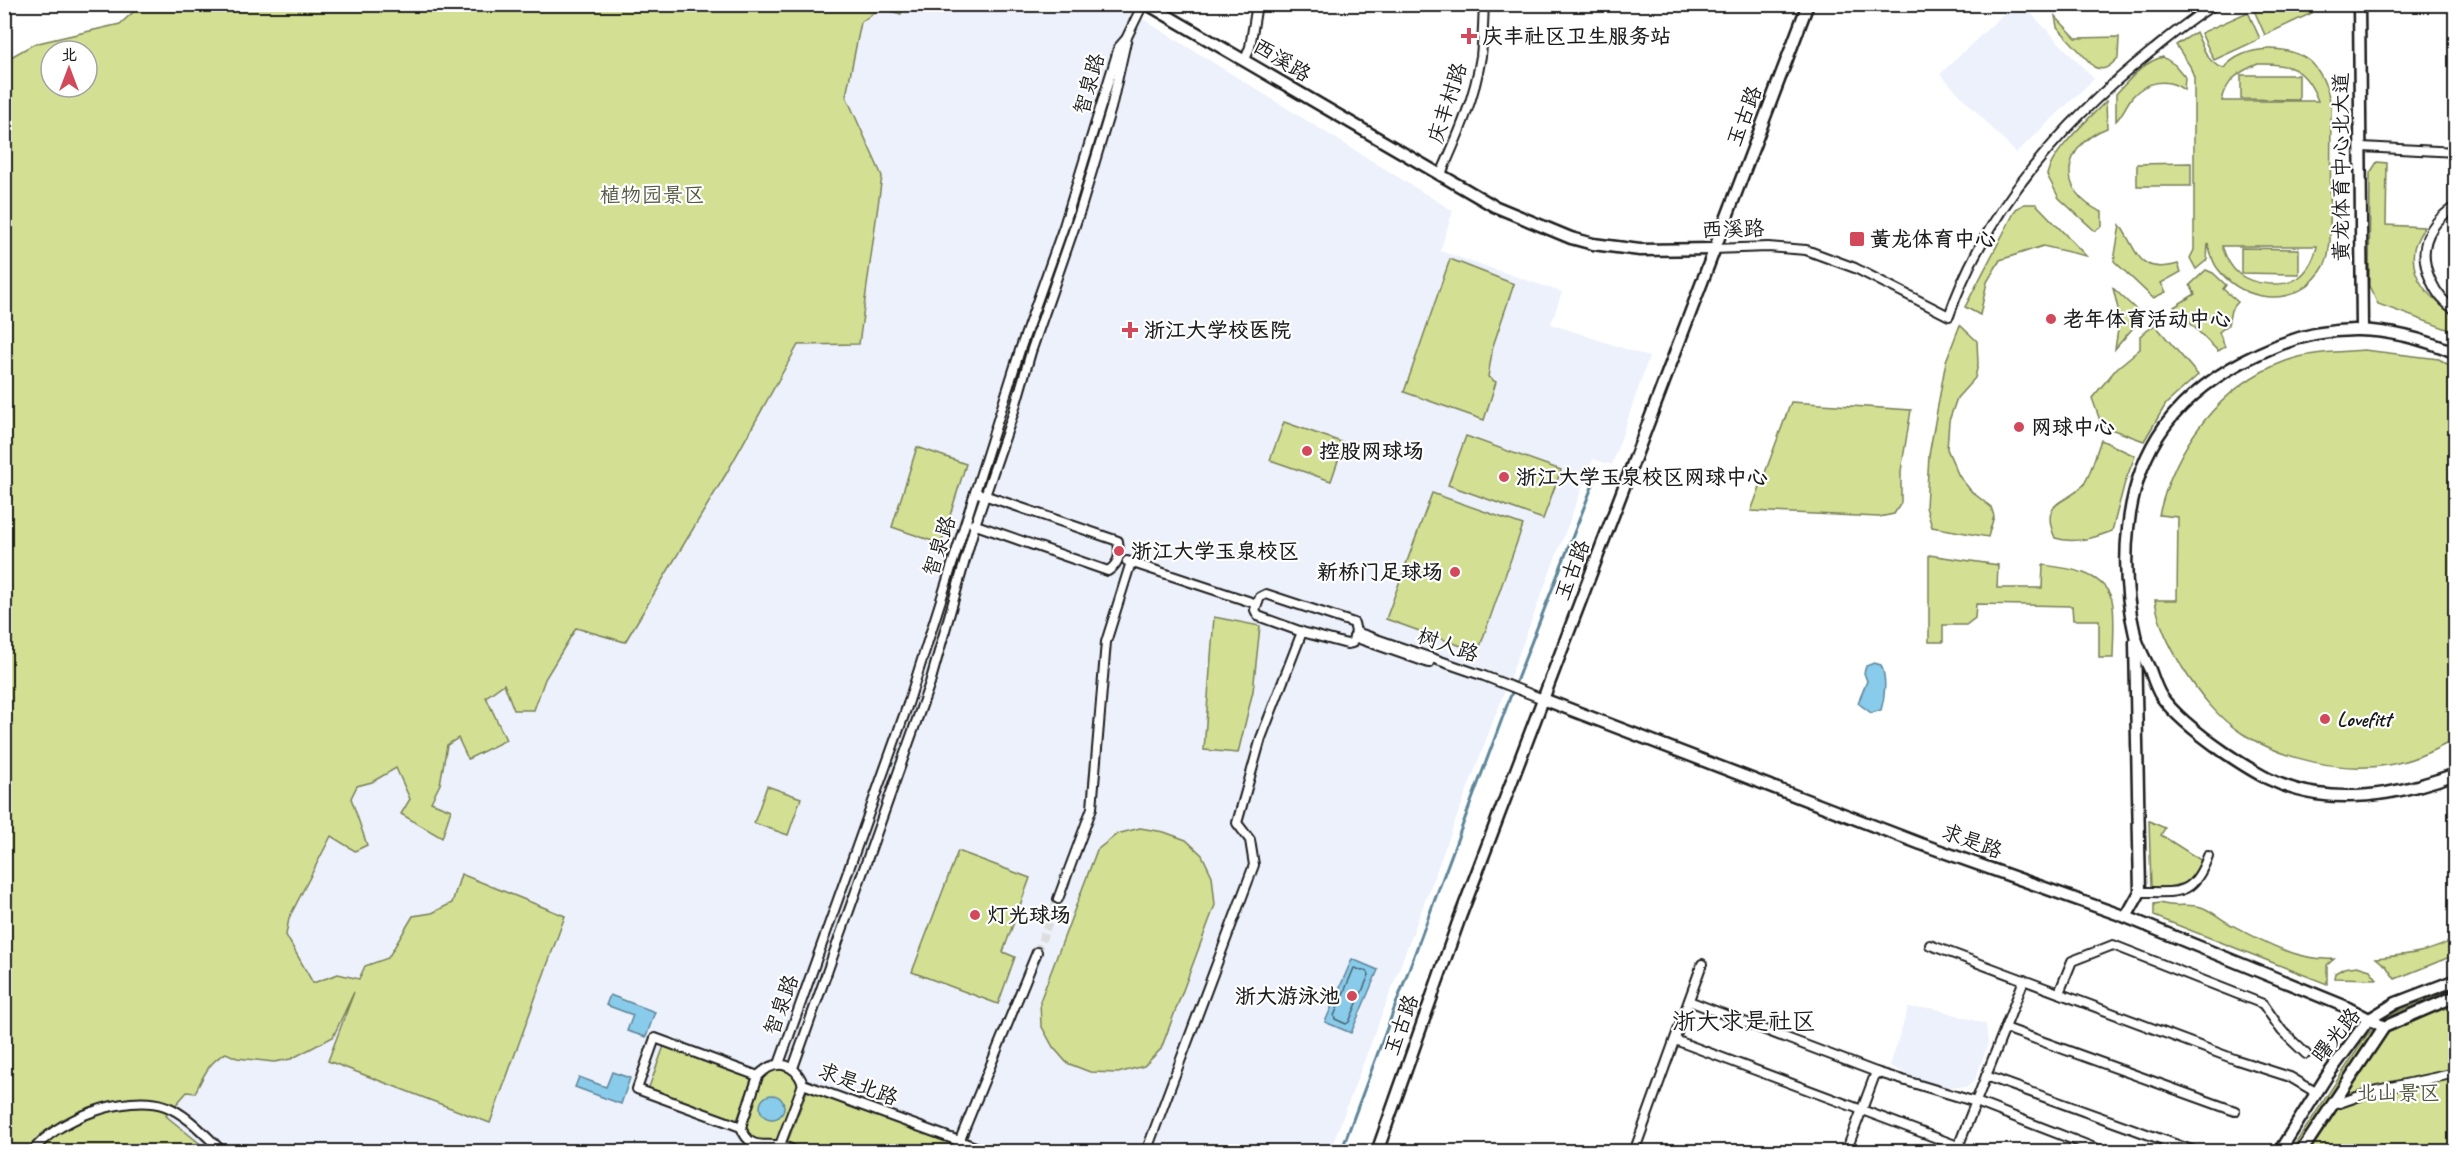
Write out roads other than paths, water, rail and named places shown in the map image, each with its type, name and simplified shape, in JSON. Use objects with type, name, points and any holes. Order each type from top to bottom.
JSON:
[{"type":"main road","name":"西溪路","points":[[1145,4],[1494,206],[1571,238],[1640,250],[1713,249]]},
{"type":"main road","name":"玉古路","points":[[1377,1152],[1460,917],[1808,4]]},
{"type":"main road","name":"黄龙体育中心北大道","points":[[2359,4],[2362,329]]},
{"type":"main road","points":[[2126,917],[2140,892],[2135,637],[2125,548],[2129,512],[2147,458],[2164,426],[2215,376],[2269,348],[2308,334],[2362,329],[2407,335],[2456,353]]},
{"type":"main road","points":[[2135,637],[2162,696],[2198,734],[2240,765],[2268,781],[2317,794],[2367,796],[2407,790],[2456,774]]},
{"type":"main road","name":"求是路","points":[[1543,699],[1921,844],[2126,917],[2344,1006],[2384,1028]]},
{"type":"main road","name":"曙光路","points":[[2279,1152],[2316,1093],[2368,1020],[2396,1003],[2456,980]]},
{"type":"main road","name":"曙光路","points":[[2301,1152],[2329,1106],[2384,1028],[2456,996]]},
{"type":"street","name":"智泉路","points":[[793,1068],[930,683],[975,525],[1013,414],[1031,352],[1080,212],[1111,108],[1127,38],[1145,4]]},
{"type":"street","points":[[1245,60],[1250,47],[1257,4]]},
{"type":"street","name":"庆丰村路","points":[[1440,176],[1463,122],[1475,81],[1480,57],[1484,4]]},
{"type":"street","name":"西溪路","points":[[1713,249],[1768,247],[1806,250],[1855,268],[1950,316],[1970,268],[2003,206],[2048,149],[2121,75],[2171,35],[2216,4]]},
{"type":"street","name":"智泉路","points":[[779,1064],[908,704],[1021,347],[1064,226],[1119,46],[1127,38]]},
{"type":"street","points":[[2362,147],[2456,152]]},
{"type":"street","points":[[2456,206],[2433,225],[2424,244],[2424,267],[2435,289],[2456,310]]},
{"type":"street","points":[[966,522],[1108,571],[1120,558],[1118,542],[975,492]]},
{"type":"street","points":[[1120,558],[1257,604]]},
{"type":"street","points":[[1058,899],[1092,808],[1106,642],[1131,562]]},
{"type":"street","points":[[1266,594],[1354,623],[1355,635],[1352,643],[1347,644],[1302,632],[1258,616],[1255,610],[1257,604],[1260,597],[1266,594]]},
{"type":"street","points":[[1146,1152],[1254,865],[1250,840],[1237,823],[1261,738],[1302,632]]},
{"type":"street","name":"树人路","points":[[1355,635],[1543,699]]},
{"type":"street","points":[[2140,892],[2178,892],[2193,885],[2199,878],[2208,856]]},
{"type":"street","points":[[1930,945],[2237,1060],[2290,1077],[2316,1093]]},
{"type":"street","points":[[2059,993],[2072,961],[2113,945],[2263,1004],[2282,1031],[2306,1054]]},
{"type":"street","points":[[956,1152],[1037,952]]},
{"type":"street","points":[[1634,1152],[1702,964]]},
{"type":"street","points":[[1675,1040],[1957,1149],[2024,980]]},
{"type":"street","points":[[1689,1000],[1876,1072],[1976,1102],[2105,1152]]},
{"type":"street","points":[[2005,1028],[2235,1111]]},
{"type":"street","points":[[741,1127],[637,1089],[655,1038],[758,1076]]},
{"type":"street","points":[[779,1064],[766,1067],[758,1076],[741,1127],[743,1135],[755,1148],[780,1145],[796,1152]]},
{"type":"street","name":"求是北路","points":[[779,1064],[793,1068],[799,1073],[803,1084],[989,1152]]},
{"type":"street","points":[[1846,1152],[1876,1072]]},
{"type":"street","points":[[2329,1106],[2377,1090],[2456,1073]]},
{"type":"street","points":[[1986,1076],[2194,1151]]},
{"type":"street","points":[[780,1145],[803,1084]]},
{"type":"street","points":[[32,1152],[38,1143],[64,1124],[91,1112],[145,1103],[164,1106],[177,1112],[223,1152]]},
{"type":"water","points":[[1874,663],[1881,665],[1885,688],[1881,710],[1871,713],[1858,703],[1867,681],[1864,673],[1866,666]]},
{"type":"water","name":"浙大游泳池","points":[[1352,959],[1378,970],[1351,1033],[1325,1022]]},
{"type":"water","points":[[610,995],[655,1012],[646,1037],[627,1031],[633,1015],[606,1005]]},
{"type":"water","points":[[612,1072],[630,1078],[621,1104],[575,1087],[579,1077],[606,1087]]},
{"type":"water","points":[[772,1095],[781,1098],[784,1107],[781,1116],[772,1119],[763,1116],[760,1107],[763,1098]]},
{"type":"waterway","points":[[1341,1152],[1512,692],[1597,474]]},
{"type":"tunnel","points":[[1037,952],[1058,899]]},
{"type":"place","name":"庆丰社区卫生服务站","points":[[1469,36]]},
{"type":"place","name":"黄龙体育中心","points":[[1857,239]]},
{"type":"place","name":"老年体育活动中心","points":[[2051,319]]},
{"type":"place","name":"浙江大学校医院","points":[[1130,330]]},
{"type":"place","name":"网球中心","points":[[2019,427]]},
{"type":"place","name":"控股网球场","points":[[1307,451]]},
{"type":"place","name":"浙江大学玉泉校区网球中心","points":[[1504,477]]},
{"type":"place","name":"浙江大学玉泉校区","points":[[1119,551]]},
{"type":"place","name":"新桥门足球场","points":[[1455,572]]},
{"type":"place","name":"Lovefitt","points":[[2325,719]]},
{"type":"place","name":"灯光球场","points":[[975,915]]},
{"type":"place","name":"浙大游泳池","points":[[1352,996]]},
{"type":"district","name":"浙大求是社区","points":[[1744,1021]]},
{"type":"park label","name":"植物园景区","points":[[652,195]]},
{"type":"park label","name":"北山景区","points":[[2398,1093]]}]
